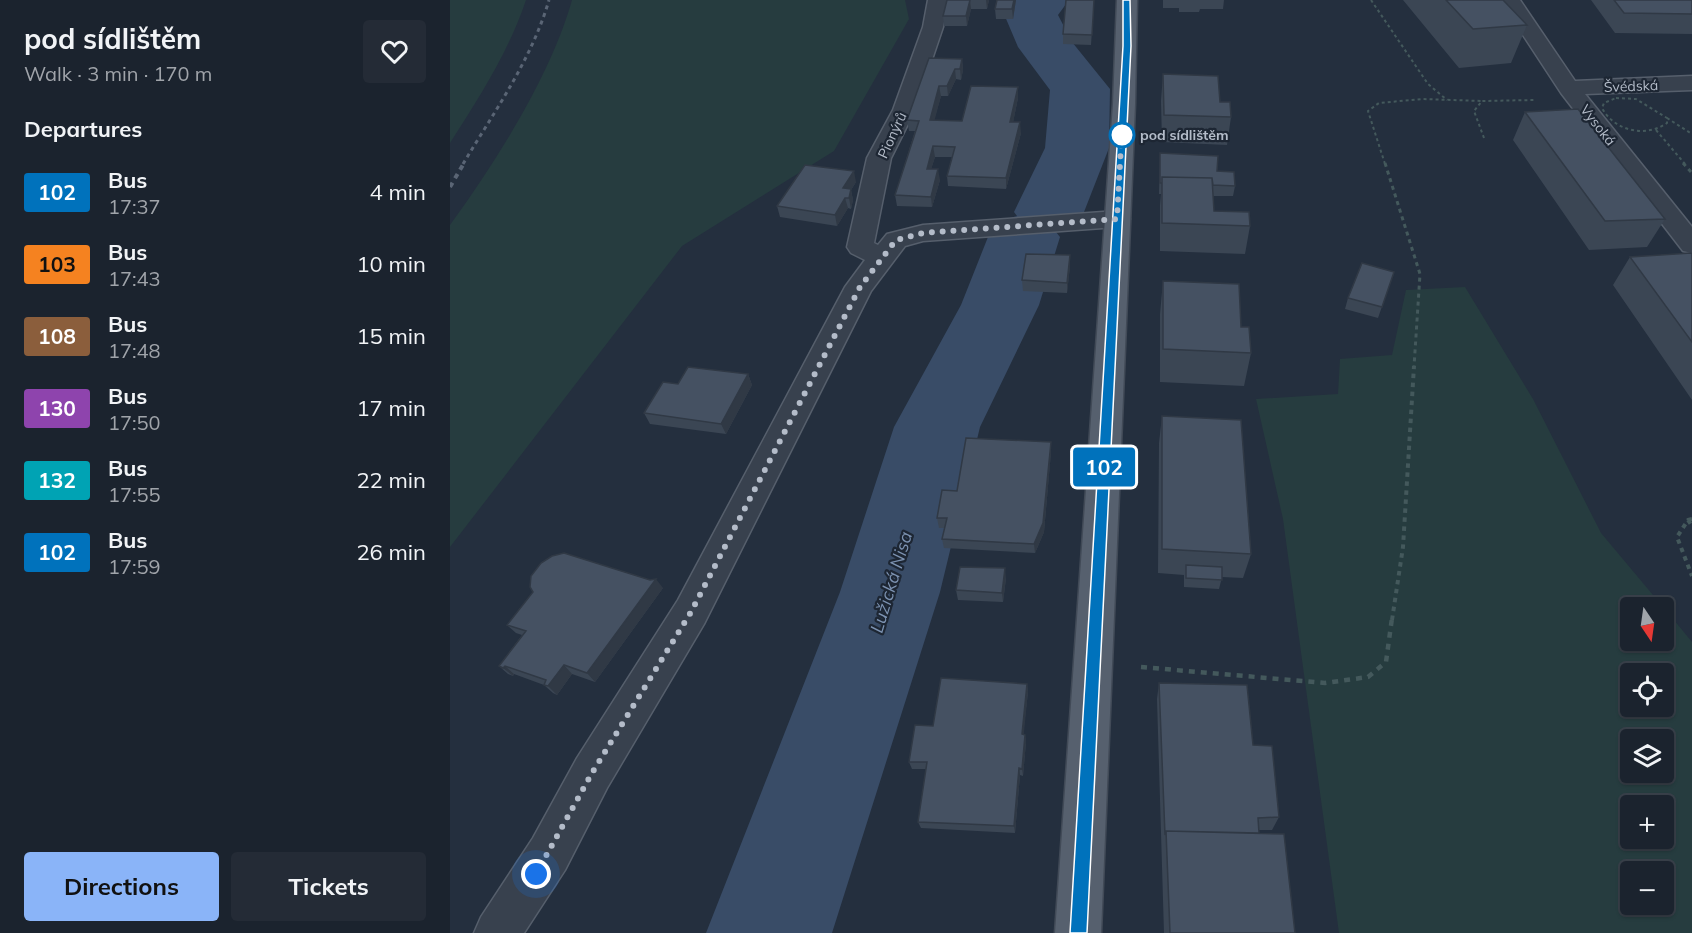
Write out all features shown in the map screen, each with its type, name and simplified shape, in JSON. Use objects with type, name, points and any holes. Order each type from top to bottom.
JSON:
[{"type":"main road","points":[[1078,933],[1127,46],[1127,0]]},
{"type":"street","name":"Pionýrů","points":[[882,258],[860,247],[879,158],[904,110],[933,27],[939,0]]},
{"type":"street","name":"Vysoká","points":[[1510,0],[1573,93],[1692,245]]},
{"type":"street","name":"Švédská","points":[[1573,93],[1692,83]]},
{"type":"street","points":[[496,933],[549,854],[592,773],[691,612],[860,287],[896,240],[923,233],[1117,219]]},
{"type":"path","points":[[1371,0],[1428,84],[1448,100]]},
{"type":"path","points":[[1141,667],[1325,683],[1368,677],[1386,662],[1403,547],[1420,274],[1368,111],[1379,103],[1422,99],[1482,102],[1573,93]]},
{"type":"path","points":[[1482,102],[1474,111],[1484,138]]},
{"type":"path","points":[[1656,130],[1692,173]]},
{"type":"path","points":[[1690,519],[1692,526]]},
{"type":"path","points":[[1690,519],[1677,537],[1692,576]]},
{"type":"green space","points":[[450,0],[526,0],[502,56],[450,143]]},
{"type":"green space","points":[[572,0],[905,0],[909,19],[834,151],[682,246],[450,547],[450,225],[486,174],[536,88],[563,29]]},
{"type":"green space","points":[[1465,287],[1533,399],[1601,533],[1655,597],[1620,597],[1620,651],[1674,651],[1674,620],[1692,642],[1692,933],[1339,933],[1283,519],[1256,399],[1338,394],[1340,359],[1392,355],[1406,290]]},
{"type":"building","points":[[947,0],[970,0],[966,16],[943,16]]},
{"type":"building","points":[[997,0],[1014,0],[1012,9],[995,9]]},
{"type":"building","points":[[1066,0],[1094,0],[1092,35],[1063,34]]},
{"type":"building","points":[[1446,0],[1503,0],[1527,25],[1473,29]]},
{"type":"building","points":[[1614,0],[1692,0],[1692,14],[1624,13]]},
{"type":"building","points":[[929,58],[962,59],[960,69],[955,69],[947,86],[939,86],[930,120],[962,121],[971,86],[1018,87],[1010,122],[1020,122],[1006,178],[947,176],[955,147],[933,146],[927,169],[938,169],[931,197],[895,195],[919,121],[907,120]]},
{"type":"building","points":[[1163,74],[1218,76],[1220,102],[1230,102],[1231,117],[1164,115]]},
{"type":"building","points":[[1578,109],[1665,219],[1605,221],[1525,112]]},
{"type":"building","points":[[1160,153],[1218,156],[1217,171],[1234,172],[1235,186],[1213,185],[1212,178],[1162,177],[1162,183],[1160,183]]},
{"type":"building","points":[[805,165],[854,171],[843,188],[851,189],[849,198],[845,198],[835,215],[777,206]]},
{"type":"building","points":[[1162,177],[1212,178],[1214,211],[1249,212],[1250,226],[1162,223]]},
{"type":"building","points":[[1026,254],[1070,255],[1067,283],[1022,280]]},
{"type":"building","points":[[1692,254],[1692,342],[1630,257]]},
{"type":"building","points":[[1362,263],[1394,272],[1382,307],[1348,298]]},
{"type":"building","points":[[1163,281],[1239,284],[1241,327],[1249,327],[1251,353],[1163,349]]},
{"type":"building","points":[[688,367],[748,374],[721,424],[644,413],[663,382],[678,384]]},
{"type":"building","points":[[1162,416],[1241,420],[1251,554],[1162,549]]},
{"type":"building","points":[[966,438],[1051,442],[1043,523],[1034,544],[942,539],[947,518],[937,518],[942,490],[957,491]]},
{"type":"building","points":[[564,553],[650,580],[656,579],[587,673],[564,665],[548,686],[544,685],[546,680],[499,666],[526,631],[507,625],[533,592],[530,587],[531,576],[541,563],[552,556]]},
{"type":"building","points":[[1186,565],[1222,567],[1222,580],[1186,578]]},
{"type":"building","points":[[960,567],[1005,568],[1002,593],[956,590]]},
{"type":"building","points":[[941,678],[1027,684],[1022,734],[1025,735],[1022,769],[1019,768],[1014,826],[918,822],[927,762],[909,762],[915,725],[933,726]]},
{"type":"building","points":[[1159,683],[1247,685],[1253,745],[1272,746],[1279,817],[1258,818],[1259,833],[1166,831],[1165,835]]},
{"type":"building","points":[[1166,831],[1284,834],[1295,933],[1170,933]]},
{"type":"waterway","name":"Lužická Nisa","points":[[1042,0],[1031,14],[1046,47],[1080,89],[1077,148],[1049,212]]},
{"type":"waterway","name":"Lužická Nisa","points":[[769,933],[890,592],[937,427],[1000,305],[1024,237]]},
{"type":"railway","points":[[463,164],[522,64],[542,22],[549,0]]},
{"type":"railway","points":[[450,187],[464,163]]},
{"type":"bus line","name":"102","points":[[1079,933],[1127,46],[1127,0]]},
{"type":"place","name":"pod sídlištěm","points":[[1122,135]]},
{"type":"route","points":[[536,874],[592,773],[691,612],[860,287],[896,240],[923,233],[1117,219],[1122,127],[1122,135]]}]
